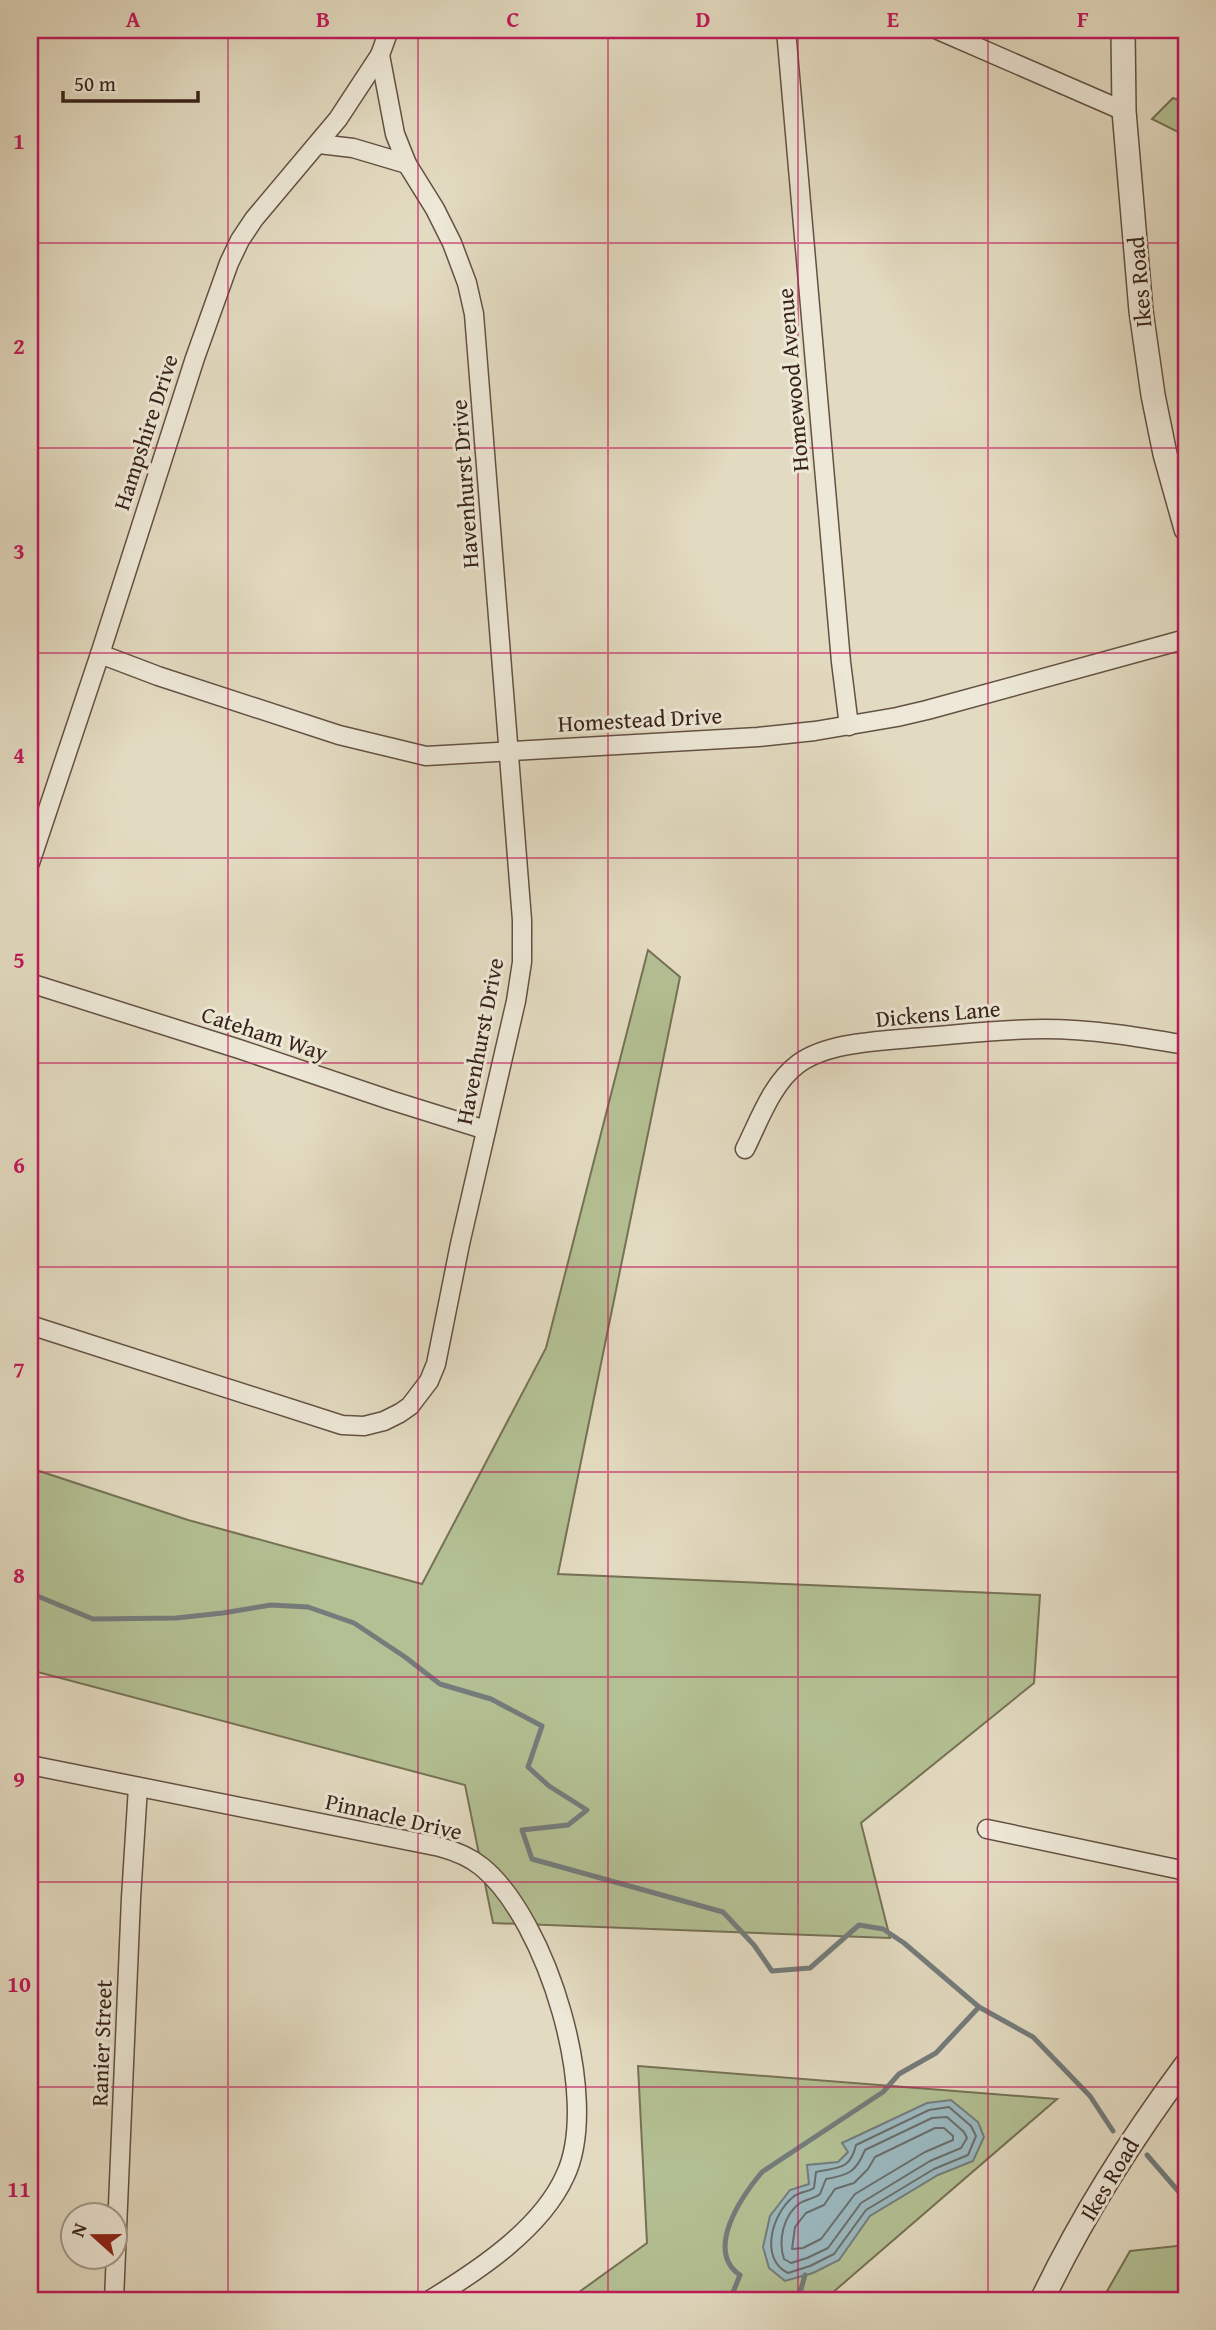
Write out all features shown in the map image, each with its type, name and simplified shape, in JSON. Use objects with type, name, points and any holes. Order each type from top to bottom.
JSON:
[{"type":"street","points":[[380,55],[389,30]]},
{"type":"street","name":"Homewood Avenue","points":[[786,30],[841,662],[849,726]]},
{"type":"street","points":[[938,30],[1124,111]]},
{"type":"street","name":"Ikes Road","points":[[1123,30],[1124,111],[1140,311],[1165,454],[1186,529]]},
{"type":"street","name":"Hampshire Drive","points":[[30,863],[229,262],[254,219],[319,144],[380,55]]},
{"type":"street","name":"Havenhurst Drive","points":[[30,1325],[333,1423],[364,1426],[400,1413],[429,1381],[436,1364],[516,1001],[522,962],[522,920],[474,314],[467,284],[452,243],[407,164],[395,134],[380,55]]},
{"type":"street","points":[[319,144],[354,148],[407,164]]},
{"type":"street","name":"Homestead Drive","points":[[100,654],[339,736],[426,756],[758,737],[849,726],[927,710],[1186,639]]},
{"type":"street","name":"Cateham Way","points":[[30,983],[486,1130]]},
{"type":"street","name":"Dickens Lane","points":[[745,1149],[787,1074],[815,1054],[837,1048],[907,1038],[1046,1029],[1113,1033],[1186,1045]]},
{"type":"street","name":"Pinnacle Drive","points":[[30,1765],[454,1851],[475,1862],[494,1879],[528,1927],[560,2005],[569,2042],[575,2086],[576,2126],[572,2159],[554,2197],[518,2237],[430,2300]]},
{"type":"street","name":"Ranier Street","points":[[114,2300],[138,1787]]},
{"type":"street","points":[[987,1829],[1186,1871]]},
{"type":"street","name":"Ikes Road","points":[[1042,2300],[1090,2208],[1120,2158],[1186,2065]]},
{"type":"green space","points":[[1173,98],[1186,103],[1186,136],[1152,119]]},
{"type":"green space","points":[[648,950],[680,977],[558,1574],[1040,1595],[1034,1683],[861,1823],[890,1938],[493,1923],[465,1785],[30,1670],[30,1468],[188,1520],[422,1584],[546,1348]]},
{"type":"green space","points":[[638,2066],[1057,2099],[824,2300],[568,2300],[647,2243]]},
{"type":"green space","points":[[1186,2245],[1186,2300],[1102,2300],[1130,2251]]},
{"type":"water","points":[[951,2100],[978,2122],[984,2137],[973,2161],[938,2175],[870,2216],[839,2260],[813,2273],[785,2281],[769,2268],[763,2247],[770,2216],[790,2190],[809,2184],[807,2165],[838,2162],[848,2152],[842,2143],[927,2103]]},
{"type":"waterway","points":[[30,1593],[93,1619],[176,1618],[271,1605],[308,1607],[354,1623],[440,1684],[491,1699],[542,1726],[528,1767],[549,1786],[587,1810],[568,1825],[522,1830],[532,1859],[723,1912],[754,1945],[772,1971],[810,1968],[859,1925],[883,1929],[904,1943],[979,2007],[1033,2037],[1090,2096],[1113,2131]]},
{"type":"waterway","points":[[730,2300],[740,2275],[730,2264],[725,2252],[726,2238],[737,2209],[762,2172],[883,2092],[899,2074],[936,2053],[979,2007]]},
{"type":"waterway","points":[[1147,2155],[1186,2200]]},
{"type":"waterway","points":[[798,2300],[805,2275]]}]
